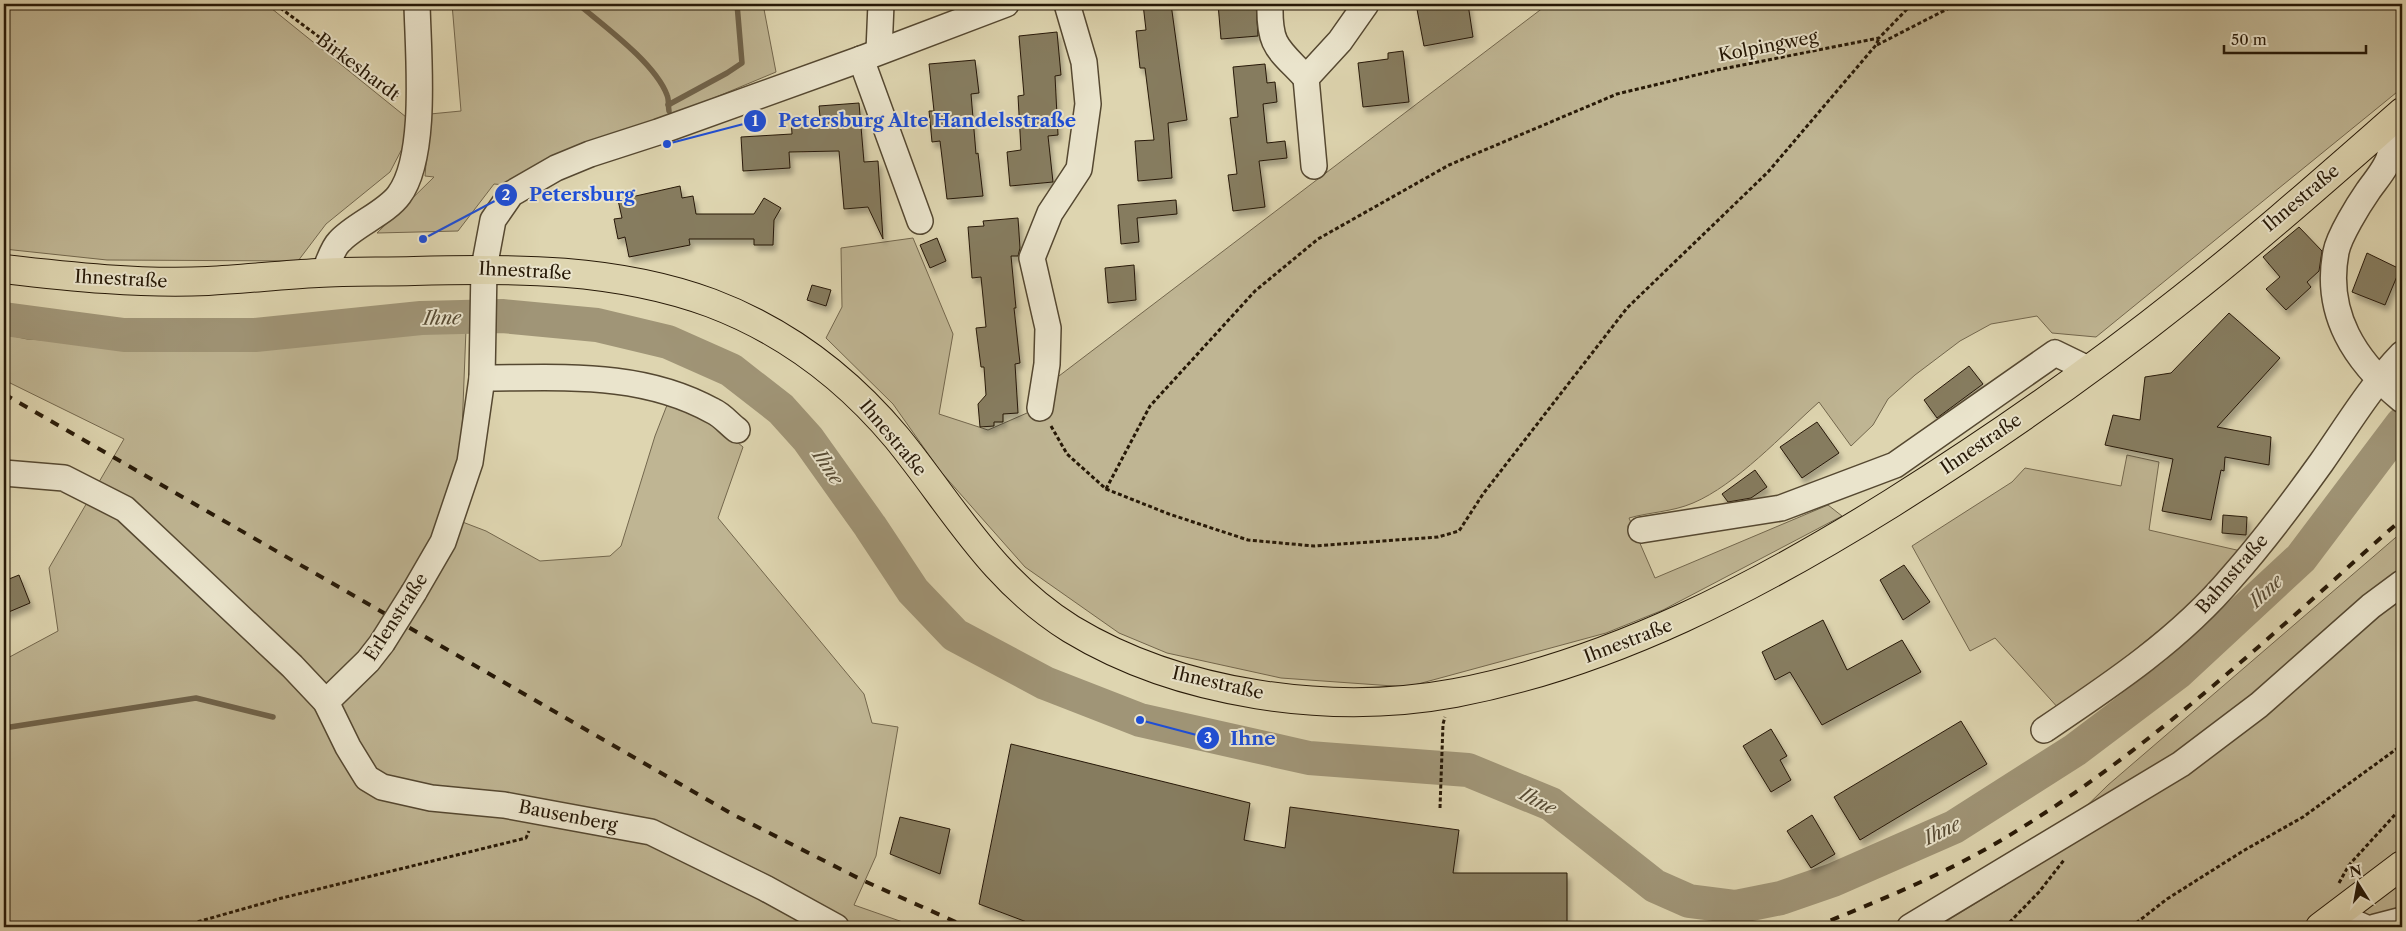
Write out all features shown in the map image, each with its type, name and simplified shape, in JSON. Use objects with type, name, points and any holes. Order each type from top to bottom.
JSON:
[{"type":"main road","name":"Ihnestraße","points":[[4,269],[134,282],[206,281],[324,273],[483,277],[547,270],[655,286],[707,302],[754,321],[791,342],[833,373],[868,405],[900,442],[968,534],[1000,571],[1033,601],[1071,628],[1122,655],[1170,673],[1237,691],[1284,698],[1344,702],[1397,700],[1454,693],[1577,660],[1638,639],[1704,610],[1843,533],[2004,430],[2184,297],[2402,112]]},
{"type":"main road","points":[[2329,921],[2402,865]]},
{"type":"street","name":"Birkeshardt","points":[[324,273],[338,242],[399,196],[409,178],[416,147],[418,112],[417,4]]},
{"type":"street","points":[[881,4],[870,55],[920,221]]},
{"type":"street","name":"Erlenstraße","points":[[326,702],[368,662],[382,643],[443,542],[470,462],[482,378],[483,277],[494,220],[511,194],[556,168],[590,154],[658,132],[1006,4]]},
{"type":"street","points":[[1040,408],[1047,364],[1048,328],[1032,258],[1050,213],[1078,169],[1088,104],[1084,62],[1067,4]]},
{"type":"street","points":[[1270,4],[1269,28],[1275,46],[1306,78],[1314,166]]},
{"type":"street","points":[[1306,78],[1340,42],[1366,4]]},
{"type":"street","points":[[2381,130],[2390,148],[2387,165],[2359,204],[2337,250],[2334,275],[2336,310],[2349,342],[2379,378],[2400,398]]},
{"type":"street","points":[[1641,530],[1781,508],[1895,465],[2056,352],[2088,369]]},
{"type":"street","name":"Bahnstraße","points":[[2044,730],[2106,688],[2196,616],[2232,578],[2321,463],[2379,378],[2402,354]]},
{"type":"street","points":[[482,378],[603,378],[660,388],[714,411],[737,430]]},
{"type":"street","points":[[1895,465],[1912,490]]},
{"type":"street","points":[[4,473],[64,478],[125,509],[292,666],[326,702]]},
{"type":"street","points":[[1910,927],[2181,764],[2259,704],[2371,606],[2402,583]]},
{"type":"street","name":"Bausenberg","points":[[326,702],[348,747],[367,778],[382,787],[431,798],[538,810],[651,832],[765,888],[836,927]]},
{"type":"street","points":[[2375,927],[2402,920]]},
{"type":"street","points":[[2329,921],[2364,927]]},
{"type":"path","name":"Birkeshardt","points":[[275,4],[418,112]]},
{"type":"path","points":[[1040,408],[1067,454],[1106,488],[1169,514],[1248,540],[1314,546],[1438,537],[1459,531],[1484,494],[1627,308],[1768,172],[1876,45],[1879,38],[1912,4]]},
{"type":"path","points":[[1876,45],[1956,4]]},
{"type":"path","name":"Kolpingweg","points":[[1106,488],[1150,406],[1255,291],[1318,239],[1449,165],[1617,94],[1717,70],[1879,38]]},
{"type":"path","points":[[1440,808],[1443,724]]},
{"type":"path","points":[[2131,927],[2167,899],[2243,851],[2303,817],[2402,745]]},
{"type":"path","points":[[2349,865],[2402,807]]},
{"type":"path","points":[[179,927],[282,898],[526,838],[538,810]]},
{"type":"path","points":[[2005,927],[2039,892],[2068,855]]},
{"type":"shaded area","points":[[4,4],[266,4],[406,117],[404,145],[390,172],[326,224],[298,261],[107,260],[4,249]]},
{"type":"shaded area","points":[[452,4],[763,4],[776,72],[506,185],[494,184],[458,231],[377,233],[434,177],[425,176],[430,114],[461,111]]},
{"type":"shaded area","points":[[1548,4],[2402,4],[2402,88],[2096,337],[2052,333],[2037,316],[1991,324],[1960,341],[1915,375],[1888,399],[1873,425],[1851,446],[1819,402],[1759,458],[1709,495],[1677,508],[1629,518],[1655,578],[1828,505],[1842,516],[1663,610],[1606,633],[1407,687],[1281,678],[1167,653],[1119,633],[1025,567],[941,472],[893,404],[826,338],[842,307],[841,248],[913,238],[953,334],[939,414],[988,430],[1027,413],[1055,379]]},
{"type":"shaded area","points":[[466,329],[461,457],[439,513],[486,531],[540,561],[610,556],[621,546],[655,436],[669,400],[708,418],[743,447],[718,518],[864,694],[872,723],[898,727],[876,856],[854,905],[917,927],[4,927],[4,660],[58,631],[49,568],[124,439],[4,380],[4,334],[27,339],[186,348]]},
{"type":"shaded area","points":[[2127,455],[2159,462],[2149,530],[2241,551],[2209,590],[2060,710],[1995,638],[1970,651],[1912,546],[2012,482],[2025,468],[2121,486]]},
{"type":"shaded area","points":[[2402,532],[2402,927],[1937,927],[2006,885],[2108,785]]},
{"type":"building","points":[[1143,4],[1171,4],[1187,120],[1168,123],[1172,178],[1138,181],[1135,141],[1154,140],[1145,68],[1140,68],[1136,31],[1146,30]]},
{"type":"building","points":[[1218,4],[1256,4],[1258,36],[1221,39]]},
{"type":"building","points":[[1416,4],[1468,4],[1473,37],[1424,46]]},
{"type":"building","points":[[1057,32],[1061,75],[1055,76],[1058,135],[1048,136],[1053,182],[1010,186],[1007,152],[1021,150],[1018,96],[1024,95],[1019,36]]},
{"type":"building","points":[[1403,51],[1409,102],[1363,107],[1358,63],[1388,59],[1388,53]]},
{"type":"building","points":[[975,60],[979,93],[971,94],[976,154],[978,153],[983,196],[947,199],[940,141],[932,142],[929,111],[934,111],[929,64]]},
{"type":"building","points":[[1265,64],[1267,83],[1275,82],[1277,102],[1263,104],[1267,143],[1285,141],[1287,158],[1259,161],[1265,207],[1233,211],[1228,175],[1237,174],[1230,118],[1238,117],[1233,67]]},
{"type":"building","points":[[859,103],[864,162],[878,161],[883,239],[868,207],[844,209],[839,151],[789,152],[790,168],[743,171],[741,137],[792,134],[791,118],[820,117],[819,106]]},
{"type":"building","points":[[680,186],[682,198],[693,196],[696,214],[754,214],[764,198],[781,208],[774,220],[773,245],[754,245],[754,239],[689,239],[690,245],[629,257],[625,237],[618,239],[614,219],[622,218],[618,200]]},
{"type":"building","points":[[1176,200],[1177,214],[1137,218],[1139,242],[1121,244],[1118,205]]},
{"type":"building","points":[[1018,218],[1020,248],[1018,256],[1011,256],[1020,363],[1015,364],[1018,413],[1003,414],[1003,422],[994,422],[994,426],[980,427],[978,404],[986,395],[984,367],[981,367],[976,328],[986,327],[981,277],[972,278],[968,227],[984,226],[983,221]]},
{"type":"building","points":[[2299,227],[2322,251],[2319,271],[2307,282],[2311,287],[2286,310],[2266,289],[2280,277],[2263,257]]},
{"type":"building","points":[[937,238],[946,261],[930,268],[920,245]]},
{"type":"building","points":[[2367,253],[2400,269],[2385,305],[2352,292]]},
{"type":"building","points":[[1134,265],[1136,300],[1108,303],[1105,268]]},
{"type":"building","points":[[812,285],[831,290],[826,306],[807,300]]},
{"type":"building","points":[[2229,313],[2280,358],[2217,427],[2271,437],[2269,465],[2225,457],[2224,471],[2221,470],[2211,520],[2162,511],[2173,459],[2105,445],[2113,415],[2140,420],[2145,377],[2171,373]]},
{"type":"building","points":[[1969,366],[1983,384],[1937,418],[1924,400]]},
{"type":"building","points":[[1817,422],[1839,453],[1802,478],[1780,447]]},
{"type":"building","points":[[1755,470],[1767,487],[1751,498],[1728,502],[1722,494]]},
{"type":"building","points":[[2223,515],[2247,517],[2246,535],[2222,533]]},
{"type":"building","points":[[1904,565],[1930,602],[1903,620],[1880,580]]},
{"type":"building","points":[[19,575],[30,603],[4,614],[4,581]]},
{"type":"building","points":[[1823,620],[1847,670],[1902,640],[1921,672],[1822,725],[1790,672],[1775,680],[1762,652]]},
{"type":"building","points":[[1961,721],[1987,764],[1860,840],[1834,797]]},
{"type":"building","points":[[1771,729],[1787,756],[1780,760],[1791,780],[1771,792],[1743,746]]},
{"type":"building","points":[[1011,744],[1250,803],[1244,840],[1285,848],[1290,807],[1459,830],[1453,873],[1567,873],[1567,927],[1040,927],[979,904]]},
{"type":"building","points":[[1812,815],[1835,854],[1811,868],[1787,831]]},
{"type":"building","points":[[900,817],[950,829],[940,874],[890,854]]},
{"type":"waterway","points":[[578,4],[628,46],[652,70],[667,95],[669,111]]},
{"type":"waterway","points":[[668,105],[742,63],[737,4]]},
{"type":"waterway","name":"Ihne","points":[[4,319],[124,335],[255,335],[421,318],[502,316],[597,325],[668,342],[731,370],[781,409],[808,439],[870,526],[913,591],[955,635],[1045,683],[1140,720],[1309,758],[1468,770],[1551,804],[1655,886],[1689,901],[1736,907],[1781,898],[1833,880],[1954,827],[2075,750],[2177,673],[2301,558],[2402,424]]},
{"type":"waterway","points":[[4,728],[196,698],[273,717]]},
{"type":"railway","points":[[4,394],[734,815],[862,880],[967,927]]},
{"type":"railway","points":[[1814,927],[1887,897],[1959,863],[2005,838],[2059,804],[2111,767],[2211,688],[2402,519]]},
{"type":"place","name":"Petersburg Alte Handelsstraße","points":[[667,144]]},
{"type":"place","name":"Petersburg","points":[[423,239]]},
{"type":"place","name":"Ihne","points":[[1140,720]]}]
